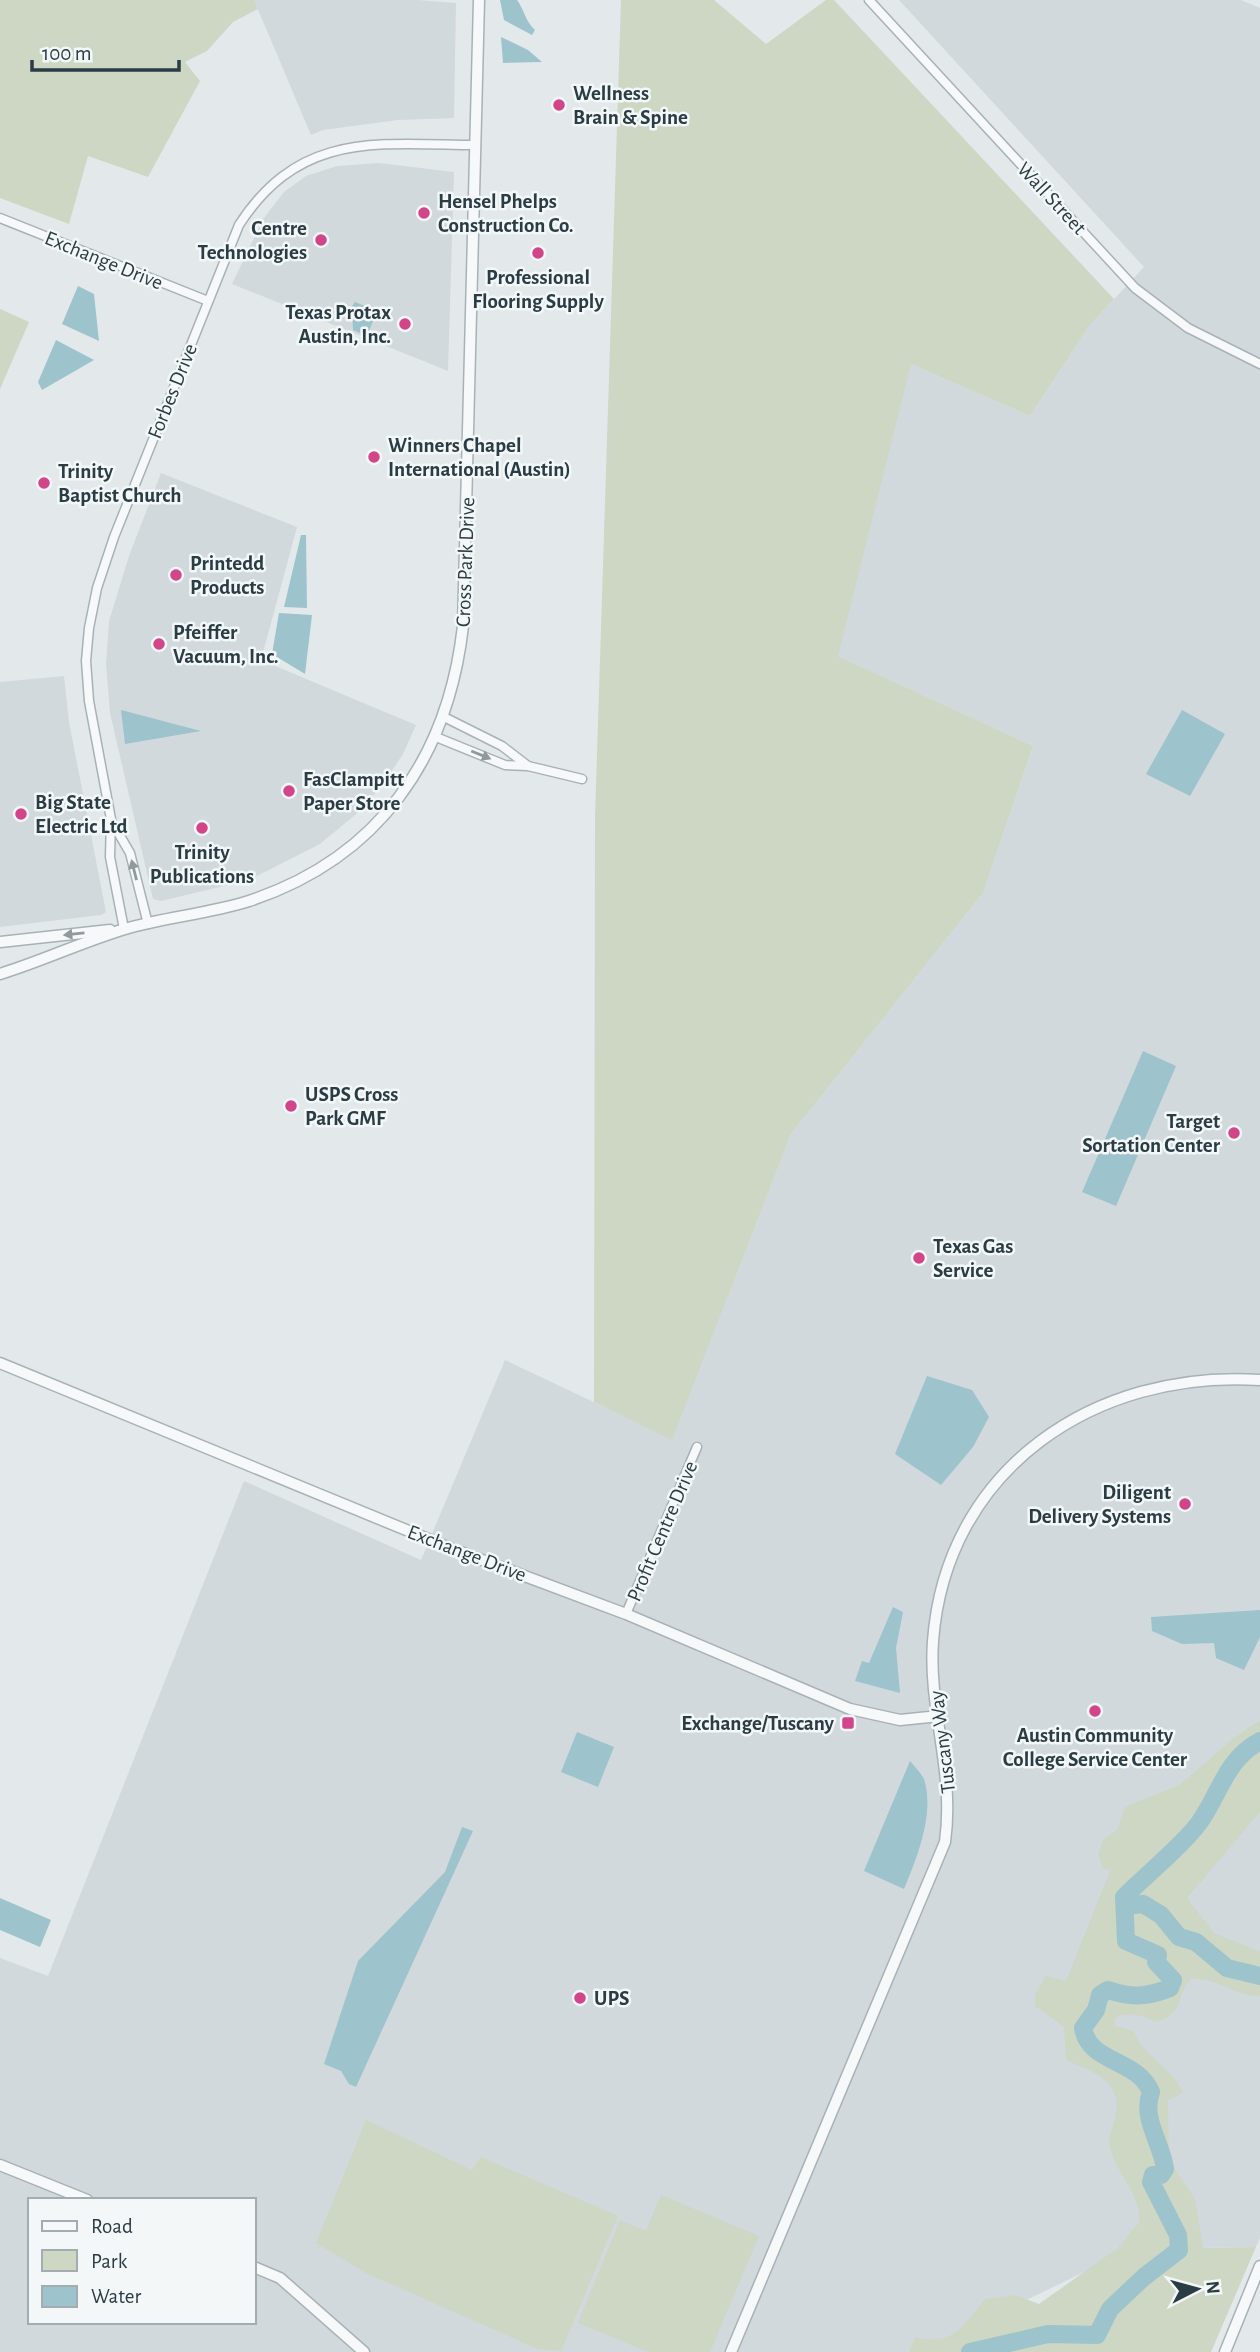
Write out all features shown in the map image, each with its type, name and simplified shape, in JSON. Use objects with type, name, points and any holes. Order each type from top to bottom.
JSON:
[{"type":"street","name":"Cross Park Drive","points":[[0,942],[148,924],[248,901],[314,871],[365,833],[388,811],[413,779],[436,737],[459,665],[463,626],[479,0]]},
{"type":"street","name":"Wall Street","points":[[869,0],[1135,288],[1188,328],[1260,365]]},
{"type":"street","name":"Forbes Drive","points":[[124,929],[110,857],[111,819],[89,701],[89,628],[97,588],[114,537],[239,225],[268,187],[314,156],[365,144],[475,145]]},
{"type":"street","name":"Exchange Drive","points":[[0,218],[208,301]]},
{"type":"street","points":[[444,717],[502,746],[528,766]]},
{"type":"street","points":[[436,737],[505,765],[528,766],[582,779]]},
{"type":"street","name":"Forbes Drive","points":[[111,819],[130,853],[148,924]]},
{"type":"street","name":"Cross Park Drive","points":[[0,974],[124,929]]},
{"type":"street","name":"Exchange Drive","points":[[0,1363],[438,1542],[626,1614],[852,1710],[900,1720],[939,1716]]},
{"type":"street","name":"Tuscany Way","points":[[731,2352],[944,1842],[949,1812],[947,1771],[933,1642],[941,1594],[952,1559],[966,1529],[989,1493],[1008,1471],[1035,1445],[1071,1418],[1102,1403],[1165,1385],[1197,1380],[1260,1380]]},
{"type":"street","name":"Profit Centre Drive","points":[[626,1614],[697,1447]]},
{"type":"street","points":[[0,2165],[82,2198]]},
{"type":"street","points":[[1225,2352],[1260,2266]]},
{"type":"street","points":[[256,2268],[280,2278],[364,2352]]},
{"type":"shaded area","points":[[254,0],[418,0],[456,3],[454,118],[398,120],[323,130],[311,135]]},
{"type":"shaded area","points":[[899,0],[1241,0],[1260,8],[1260,2238],[1256,2247],[1132,2249],[987,2319],[953,2352],[0,2352],[0,1958],[48,1976],[244,1481],[421,1560],[505,1360],[672,1439],[791,1134],[983,893],[1033,746],[838,656],[852,366],[911,364],[1030,416],[1089,326],[1144,267]]},
{"type":"shaded area","points":[[379,163],[454,172],[448,371],[232,284],[263,219],[284,192],[306,176],[337,166]]},
{"type":"shaded area","points":[[161,473],[297,527],[261,660],[416,725],[403,754],[381,787],[355,815],[320,844],[249,880],[161,901],[153,899],[110,713],[106,664],[109,621],[129,556]]},
{"type":"shaded area","points":[[64,676],[69,722],[106,912],[101,915],[0,927],[0,682]]},
{"type":"green space","points":[[0,0],[254,0],[258,9],[233,22],[207,51],[185,62],[200,81],[148,177],[88,156],[69,224],[0,198]]},
{"type":"green space","points":[[621,0],[714,0],[766,44],[826,0],[834,0],[1114,299],[1089,326],[1030,416],[911,364],[838,656],[1033,746],[983,893],[791,1134],[672,1440],[594,1402],[595,817]]},
{"type":"green space","points":[[0,309],[29,322],[0,389]]},
{"type":"green space","points":[[1260,1720],[1260,1812],[1187,1898],[1214,1933],[1260,1952],[1260,1996],[1209,1981],[1191,1979],[1177,2008],[1167,2017],[1157,2022],[1131,2014],[1115,2018],[1115,2026],[1134,2031],[1144,2048],[1172,2076],[1183,2093],[1168,2100],[1169,2160],[1195,2199],[1203,2248],[1256,2247],[1211,2352],[909,2352],[915,2337],[939,2339],[956,2332],[985,2299],[1015,2295],[1039,2304],[1118,2248],[1140,2221],[1136,2200],[1110,2146],[1117,2106],[1111,2087],[1097,2074],[1066,2060],[1064,2027],[1035,2006],[1036,1992],[1046,1976],[1066,1981],[1110,1871],[1102,1868],[1098,1853],[1104,1839],[1117,1830],[1125,1807],[1179,1785],[1234,1738]]},
{"type":"green space","points":[[366,2120],[472,2170],[481,2157],[618,2216],[561,2351],[538,2349],[366,2273],[316,2243]]},
{"type":"green space","points":[[661,2195],[759,2236],[710,2352],[648,2352],[578,2323],[620,2220],[646,2231]]},
{"type":"water","points":[[500,0],[517,0],[535,30],[532,35],[504,20]]},
{"type":"water","points":[[501,37],[528,50],[542,62],[503,63]]},
{"type":"water","points":[[78,286],[94,294],[99,341],[62,324]]},
{"type":"water","points":[[355,302],[377,311],[367,336],[353,330],[352,306]]},
{"type":"water","points":[[56,340],[94,360],[42,390],[38,382]]},
{"type":"water","points":[[301,535],[306,535],[307,608],[284,607]]},
{"type":"water","points":[[279,613],[312,615],[305,674],[272,654]]},
{"type":"water","points":[[121,710],[201,731],[125,744]]},
{"type":"water","points":[[1182,710],[1225,734],[1190,796],[1146,774]]},
{"type":"water","points":[[1143,1051],[1176,1066],[1116,1206],[1082,1192]]},
{"type":"water","points":[[927,1376],[972,1390],[989,1417],[973,1447],[941,1485],[895,1454]]},
{"type":"water","points":[[893,1607],[903,1612],[896,1648],[900,1693],[855,1681],[862,1661],[869,1663]]},
{"type":"water","points":[[1260,1610],[1260,1637],[1244,1670],[1216,1658],[1214,1643],[1182,1644],[1152,1631],[1151,1617]]},
{"type":"water","points":[[577,1732],[614,1747],[598,1787],[561,1772]]},
{"type":"water","points":[[910,1761],[924,1779],[927,1806],[919,1850],[904,1889],[864,1871]]},
{"type":"water","points":[[462,1827],[473,1831],[356,2087],[349,2084],[341,2071],[324,2064],[358,1961],[445,1872]]},
{"type":"water","points":[[0,1898],[51,1920],[40,1947],[0,1930]]},
{"type":"waterway","points":[[970,2352],[1048,2334],[1097,2335],[1110,2309],[1144,2277],[1179,2250],[1178,2235],[1151,2182],[1153,2175],[1161,2175],[1165,2169],[1150,2121],[1151,2092],[1135,2073],[1094,2048],[1087,2040],[1083,2028],[1096,2010],[1100,1995],[1108,1990],[1139,1995],[1170,1988],[1173,1980],[1156,1962],[1158,1955],[1126,1941],[1124,1897],[1197,1826],[1233,1765],[1260,1741]]},
{"type":"waterway","points":[[1126,1906],[1143,1904],[1161,1915],[1179,1937],[1196,1942],[1227,1968],[1260,1976]]},
{"type":"place","name":"Wellness Brain & Spine","points":[[559,105]]},
{"type":"place","name":"Hensel Phelps Construction Co.","points":[[424,213]]},
{"type":"place","name":"Centre Technologies","points":[[321,240]]},
{"type":"place","name":"Professional Flooring Supply","points":[[538,253]]},
{"type":"place","name":"Texas Protax Austin, Inc.","points":[[405,324]]},
{"type":"place","name":"Winners Chapel International (Austin)","points":[[374,457]]},
{"type":"place","name":"Trinity Baptist Church","points":[[44,483]]},
{"type":"place","name":"Printedd Products","points":[[176,575]]},
{"type":"place","name":"Pfeiffer Vacuum, Inc.","points":[[159,644]]},
{"type":"place","name":"FasClampitt Paper Store","points":[[289,791]]},
{"type":"place","name":"Big State Electric Ltd","points":[[21,814]]},
{"type":"place","name":"Trinity Publications","points":[[202,828]]},
{"type":"place","name":"USPS Cross Park GMF","points":[[291,1106]]},
{"type":"place","name":"Target Sortation Center","points":[[1234,1133]]},
{"type":"place","name":"Texas Gas Service","points":[[919,1258]]},
{"type":"place","name":"Diligent Delivery Systems","points":[[1185,1504]]},
{"type":"place","name":"Austin Community College Service Center","points":[[1095,1711]]},
{"type":"place","name":"Exchange/Tuscany","points":[[848,1723]]},
{"type":"place","name":"UPS","points":[[580,1998]]}]
